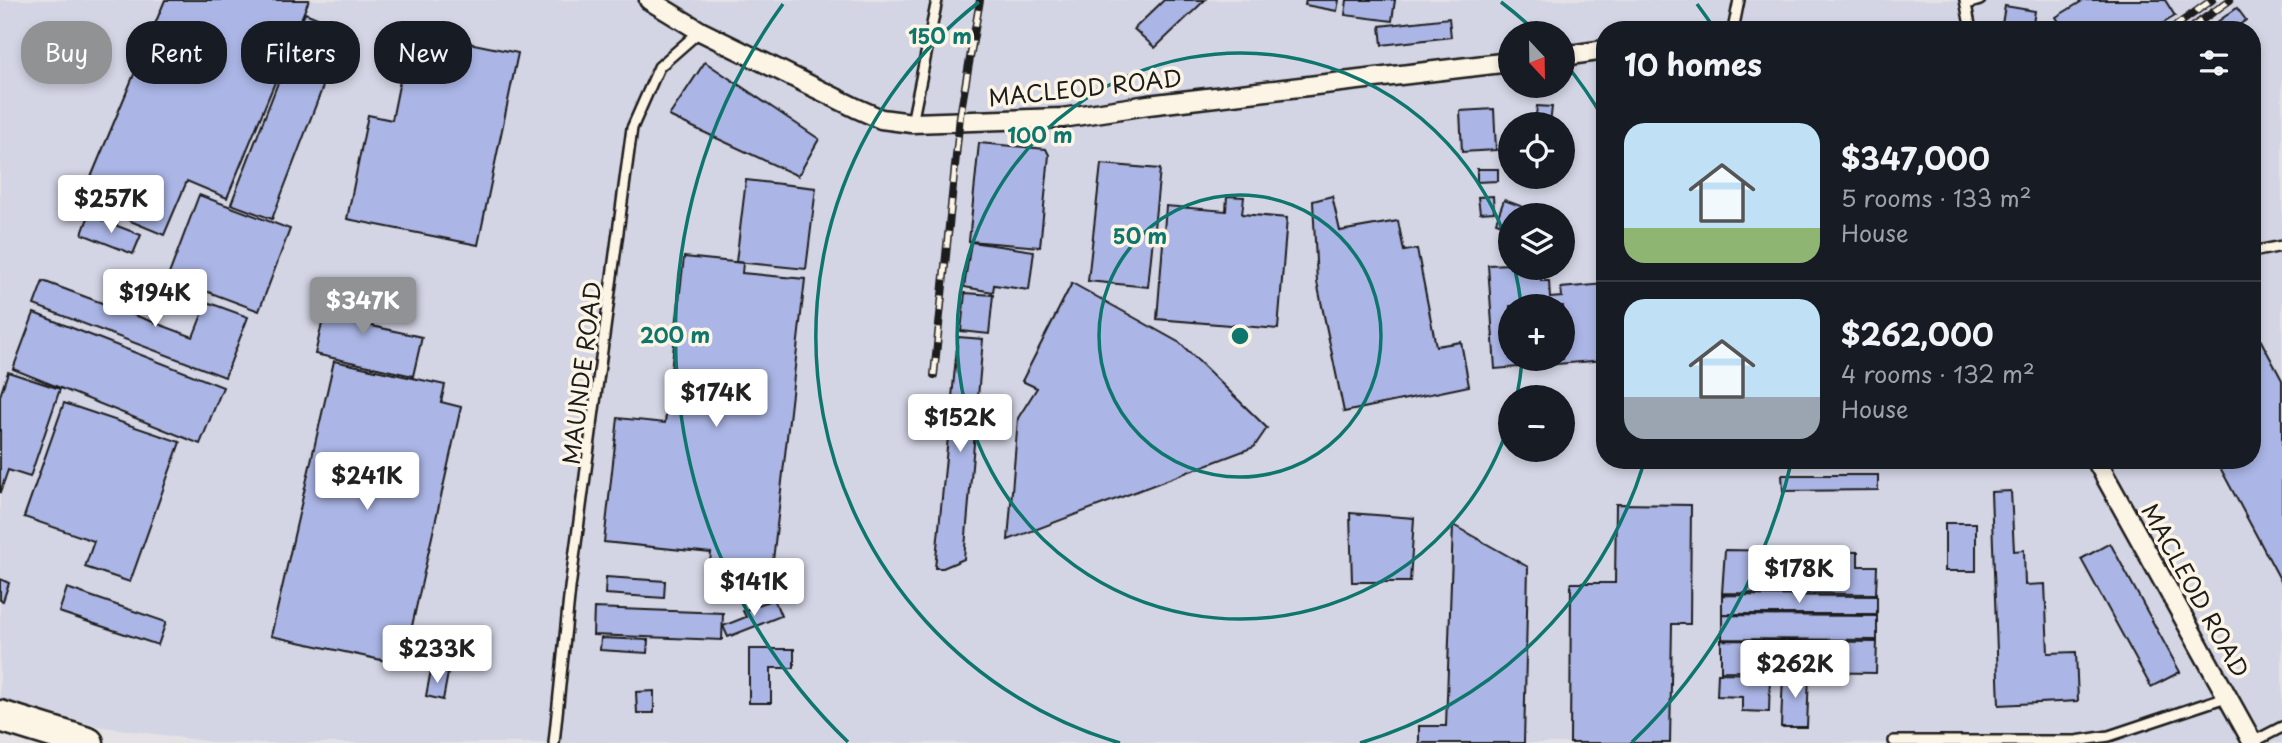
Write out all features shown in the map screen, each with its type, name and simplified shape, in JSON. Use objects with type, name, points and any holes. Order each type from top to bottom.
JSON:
[{"type":"main road","points":[[0,716],[88,743]]},
{"type":"street","name":"MACLEOD ROAD","points":[[649,0],[700,31],[881,119],[912,123],[1062,118],[1498,63]]},
{"type":"street","points":[[1575,54],[1596,51]]},
{"type":"street","name":"MACLEOD ROAD","points":[[2101,469],[2253,743]]},
{"type":"lane","points":[[912,123],[937,0]]},
{"type":"lane","points":[[1735,21],[1739,0]]},
{"type":"lane","points":[[1969,21],[1966,2],[1980,0]]},
{"type":"lane","name":"MAUNDE ROAD","points":[[554,743],[570,588],[632,128],[659,67],[700,31]]},
{"type":"lane","points":[[2261,250],[2282,246]]},
{"type":"lane","points":[[1894,741],[2077,741],[2109,736],[2226,697]]},
{"type":"lane","points":[[2253,743],[2282,727]]},
{"type":"shaded area","points":[[0,0],[2282,0],[2282,743],[219,743],[97,726],[0,699]]},
{"type":"building","points":[[165,0],[309,0],[300,21],[241,21],[241,84],[274,84],[227,198],[187,181],[164,235],[99,208],[106,189],[89,182],[130,84],[227,84],[227,21],[156,21]]},
{"type":"building","points":[[1164,0],[1205,0],[1155,48],[1134,29]]},
{"type":"building","points":[[1306,0],[1339,0],[1337,11],[1305,5]]},
{"type":"building","points":[[1347,0],[1395,0],[1392,21],[1345,15]]},
{"type":"building","points":[[2084,0],[2165,0],[2175,16],[2167,21],[2058,21],[2056,17]]},
{"type":"building","points":[[2005,6],[2035,11],[2033,21],[2002,21]]},
{"type":"building","points":[[2237,8],[2246,20],[2245,21],[2219,21]]},
{"type":"building","points":[[305,13],[325,21],[302,21]]},
{"type":"building","points":[[1449,18],[1451,37],[1382,45],[1380,26]]},
{"type":"building","points":[[472,44],[518,53],[478,245],[347,219],[368,115],[392,120],[399,84],[472,84]]},
{"type":"building","points":[[705,62],[819,139],[798,176],[669,116]]},
{"type":"building","points":[[277,84],[324,84],[272,219],[231,204]]},
{"type":"building","points":[[1537,106],[1552,107],[1551,112],[1536,112]]},
{"type":"building","points":[[1494,109],[1496,150],[1462,152],[1460,111]]},
{"type":"building","points":[[979,143],[1046,149],[1049,155],[1040,247],[969,241]]},
{"type":"building","points":[[1101,164],[1160,169],[1148,287],[1088,281]]},
{"type":"building","points":[[1477,169],[1498,169],[1498,181],[1477,182]]},
{"type":"building","points":[[746,180],[816,188],[806,269],[736,262]]},
{"type":"building","points":[[199,195],[290,229],[259,311],[168,277]]},
{"type":"building","points":[[1227,196],[1244,197],[1242,214],[1287,218],[1278,329],[1157,319],[1166,206],[1226,211]]},
{"type":"building","points":[[1332,196],[1340,231],[1398,221],[1404,251],[1417,249],[1436,346],[1461,342],[1469,386],[1344,412],[1317,282],[1313,201]]},
{"type":"building","points":[[1493,196],[1494,212],[1480,213],[1478,197]]},
{"type":"building","points":[[89,215],[141,235],[133,254],[82,234]]},
{"type":"building","points":[[971,242],[1034,251],[1029,290],[994,285],[993,292],[964,287]]},
{"type":"building","points":[[684,257],[743,263],[742,273],[805,279],[769,596],[707,589],[711,553],[604,542],[618,418],[665,423]]},
{"type":"building","points":[[1488,265],[1498,265],[1498,280],[1549,281],[1550,294],[1498,294],[1498,369],[1495,369]]},
{"type":"building","points":[[332,280],[357,285],[349,321],[422,337],[413,376],[315,354]]},
{"type":"building","points":[[43,281],[193,337],[207,302],[248,317],[225,377],[34,305]]},
{"type":"building","points":[[1072,283],[1180,343],[1267,428],[1254,447],[1008,540],[1018,418],[1037,388],[1022,381]]},
{"type":"building","points":[[1596,285],[1596,361],[1575,362],[1575,294],[1562,294],[1561,288]]},
{"type":"building","points":[[965,293],[993,295],[989,334],[961,331]]},
{"type":"building","points":[[34,313],[223,387],[200,444],[13,369]]},
{"type":"building","points":[[958,337],[983,339],[964,559],[943,568],[935,568]]},
{"type":"building","points":[[2261,341],[2282,380],[2282,583],[2221,469],[2261,469]]},
{"type":"building","points":[[334,361],[445,385],[441,402],[461,407],[412,626],[407,633],[393,632],[386,661],[271,636]]},
{"type":"building","points":[[8,372],[60,389],[30,477],[8,470],[0,493],[0,396]]},
{"type":"building","points":[[64,403],[180,442],[130,582],[85,567],[94,541],[24,517]]},
{"type":"building","points":[[1782,475],[1878,475],[1878,490],[1783,491]]},
{"type":"building","points":[[2011,491],[2014,551],[2024,550],[2025,585],[2045,584],[2048,653],[2076,652],[2078,701],[1999,705],[1991,492]]},
{"type":"building","points":[[1616,504],[1691,505],[1690,624],[1672,624],[1670,743],[1570,743],[1571,583],[1615,583]]},
{"type":"building","points":[[1350,513],[1414,518],[1410,582],[1352,582]]},
{"type":"building","points":[[1945,523],[1976,523],[1976,571],[1945,571]]},
{"type":"building","points":[[1453,525],[1528,567],[1524,743],[1419,743],[1419,726],[1446,726]]},
{"type":"building","points":[[2110,543],[2180,672],[2151,687],[2081,559]]},
{"type":"building","points":[[1725,550],[1858,552],[1858,566],[1877,566],[1876,594],[1722,593]]},
{"type":"building","points":[[606,577],[665,581],[664,598],[605,594]]},
{"type":"building","points":[[0,579],[9,583],[3,601],[0,600]]},
{"type":"building","points":[[67,588],[166,622],[158,645],[59,612]]},
{"type":"building","points":[[1722,595],[1877,596],[1877,614],[1722,614]]},
{"type":"building","points":[[774,599],[781,616],[728,637],[723,626],[746,617],[743,611]]},
{"type":"building","points":[[594,608],[723,613],[722,640],[593,635]]},
{"type":"building","points":[[1722,615],[1877,616],[1877,640],[1722,639]]},
{"type":"building","points":[[601,638],[648,640],[647,653],[600,650]]},
{"type":"building","points":[[1721,640],[1877,642],[1876,673],[1721,671]]},
{"type":"building","points":[[749,649],[794,649],[794,668],[771,668],[771,703],[749,703]]},
{"type":"building","points":[[431,670],[448,673],[443,700],[426,696]]},
{"type":"building","points":[[1718,673],[1770,674],[1769,712],[1742,711],[1742,697],[1717,696]]},
{"type":"building","points":[[1783,673],[1809,673],[1807,727],[1781,727]]},
{"type":"building","points":[[654,691],[654,713],[637,713],[636,692]]},
{"type":"railway","points":[[934,375],[960,116],[980,0]]},
{"type":"railway","points":[[2183,21],[2212,0]]},
{"type":"railway","points":[[2201,21],[2230,0]]}]
